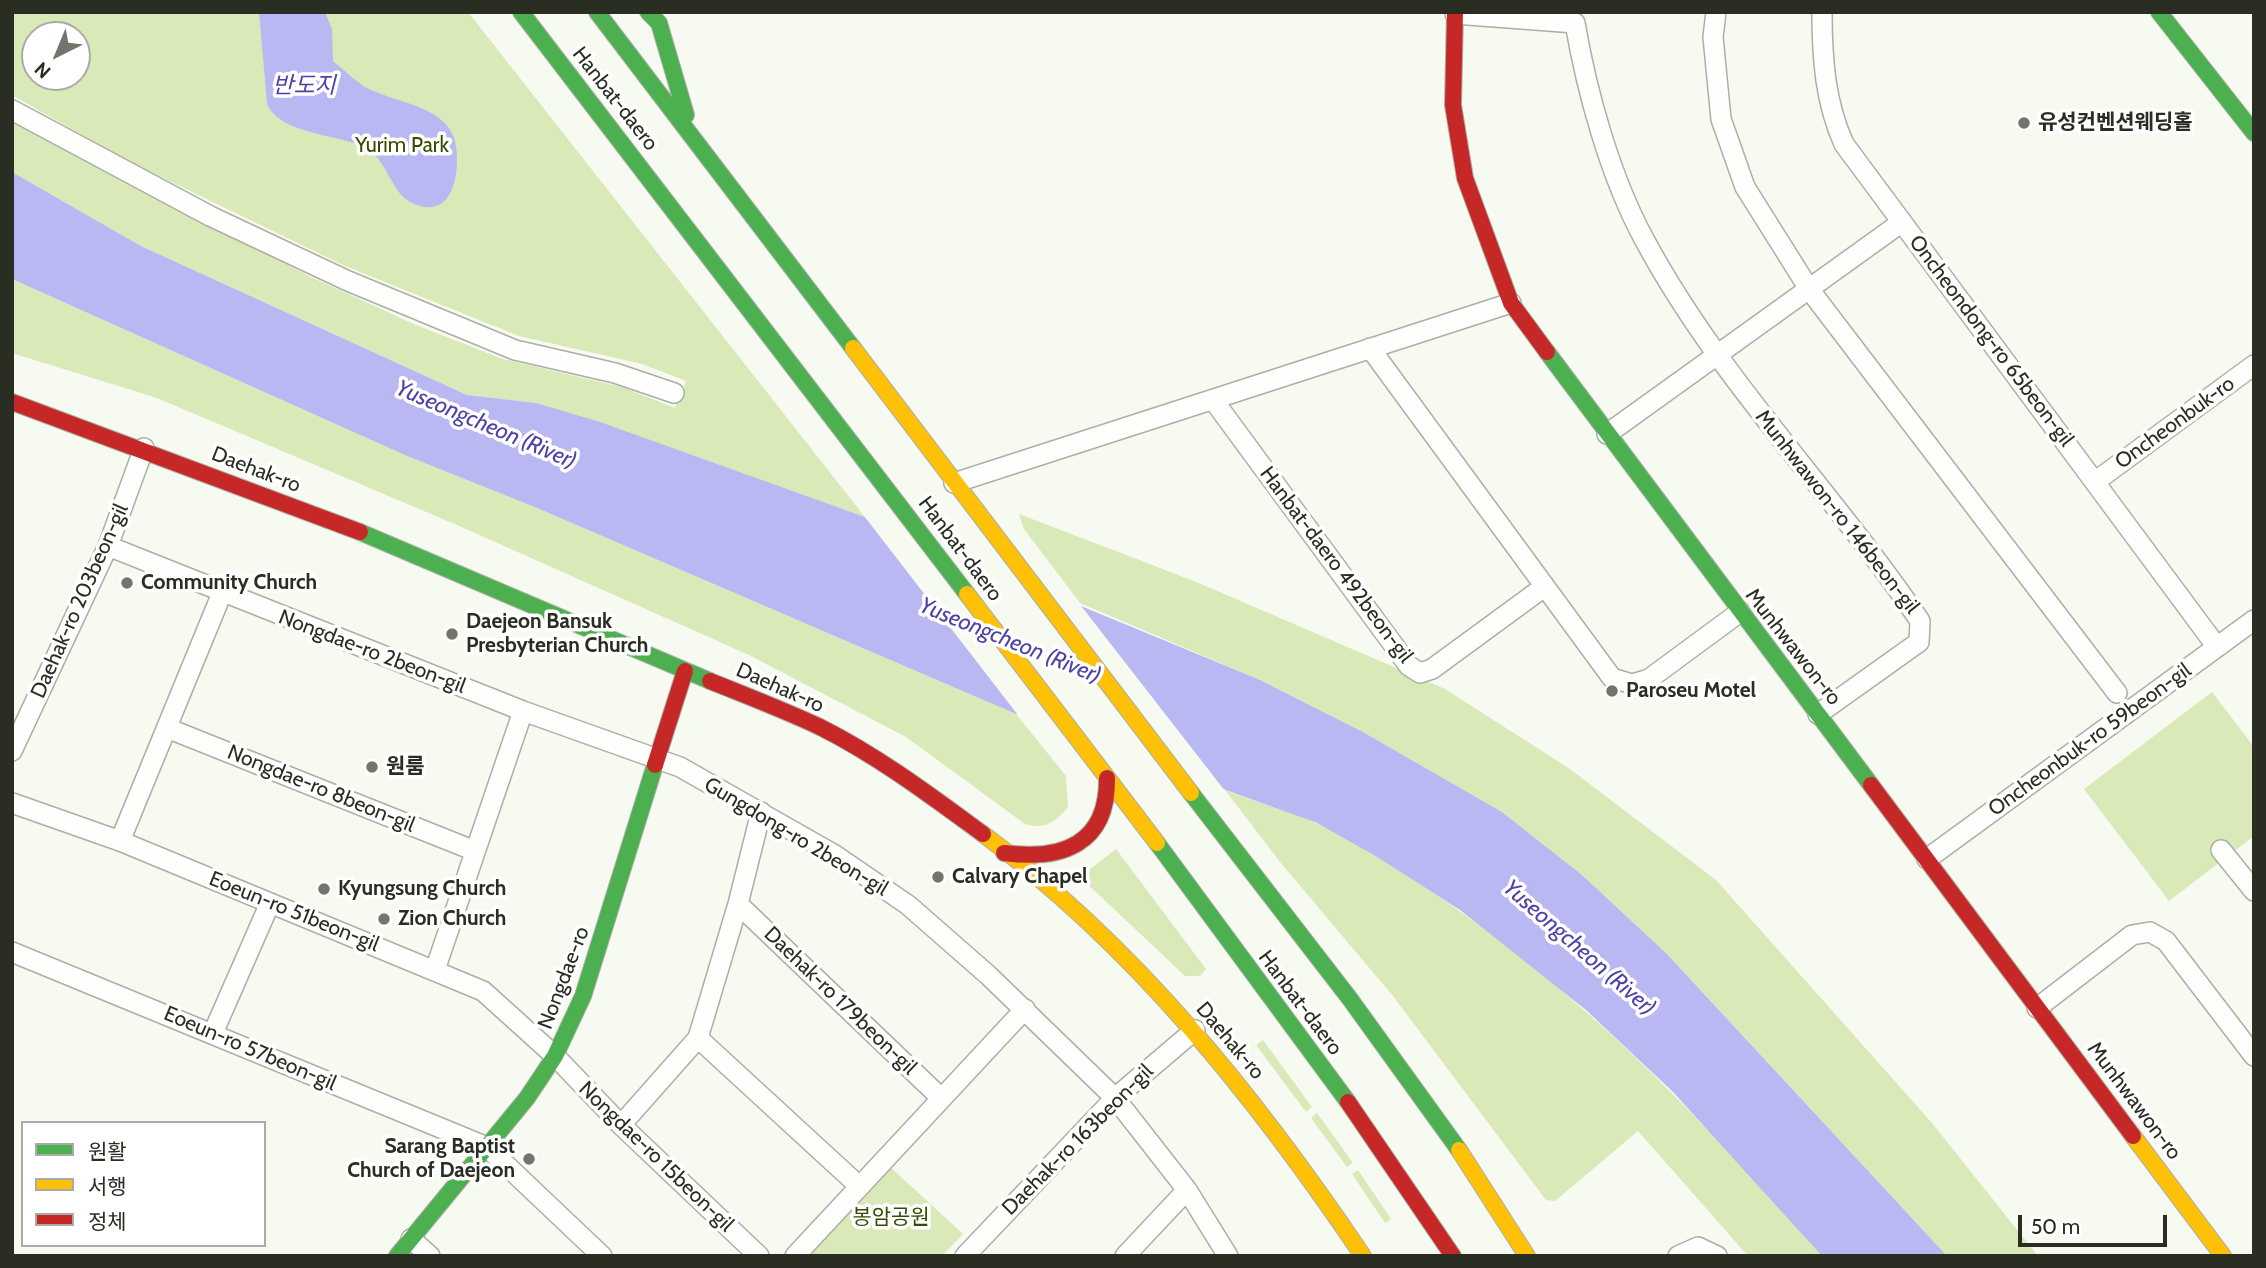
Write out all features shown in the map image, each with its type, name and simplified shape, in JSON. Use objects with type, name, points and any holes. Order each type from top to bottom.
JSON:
[{"type":"main road","name":"Hanbat-daero","points":[[522,12],[876,471],[1107,784],[1122,796],[1367,1128],[1453,1256]]},
{"type":"main road","name":"Hanbat-daero","points":[[597,12],[954,484],[1374,1031],[1500,1210],[1527,1256]]},
{"type":"main road","points":[[648,12],[659,23],[693,137]]},
{"type":"main road","points":[[2159,12],[2254,133]]},
{"type":"main road","name":"Munhwawon-ro","points":[[1455,13],[1452,79],[1456,136],[1468,184],[1511,303],[2223,1256]]},
{"type":"main road","name":"Daehak-ro","points":[[12,402],[144,449],[426,559],[798,717],[841,738],[908,780],[981,832],[1091,927],[1195,1030],[1275,1131],[1363,1256]]},
{"type":"main road","name":"Nongdae-ro","points":[[397,1256],[527,1098],[555,1056],[583,996],[685,671]]},
{"type":"main road","points":[[1004,853],[1024,857],[1050,855],[1073,848],[1097,826],[1105,809],[1107,784]]},
{"type":"street","points":[[1716,12],[1713,37],[1721,119],[1745,187],[1809,289],[2117,693]]},
{"type":"street","name":"Oncheondong-ro 65beon-gil","points":[[1822,12],[1825,83],[1833,120],[1844,144],[2217,647]]},
{"type":"street","name":"Munhwawon-ro 146beon-gil","points":[[1455,13],[1574,23],[1586,88],[1643,238],[1716,356],[1920,621],[1919,642],[1818,713]]},
{"type":"street","points":[[12,110],[211,216],[348,281],[515,350],[615,373],[674,393]]},
{"type":"street","points":[[1607,434],[1902,222]]},
{"type":"street","points":[[954,484],[1511,303]]},
{"type":"street","points":[[1370,348],[1612,678],[1632,684],[1649,679],[1740,612]]},
{"type":"street","name":"Oncheonbuk-ro","points":[[2096,481],[2254,365]]},
{"type":"street","name":"Hanbat-daero 492beon-gil","points":[[1214,401],[1409,666],[1420,673],[1432,669],[1544,587]]},
{"type":"street","name":"Daehak-ro 203beon-gil","points":[[12,751],[108,546],[144,449]]},
{"type":"street","name":"Nongdae-ro 2beon-gil","points":[[108,546],[523,711],[656,760]]},
{"type":"street","points":[[120,841],[222,593]]},
{"type":"street","name":"Oncheonbuk-ro 59beon-gil","points":[[1927,859],[2254,620]]},
{"type":"street","points":[[435,970],[523,711]]},
{"type":"street","name":"Nongdae-ro 8beon-gil","points":[[167,728],[475,850]]},
{"type":"street","name":"Gungdong-ro 2beon-gil","points":[[656,760],[680,767],[835,855],[908,905],[1025,1009],[1115,1098],[1187,1190],[1228,1256]]},
{"type":"street","name":"Eoeun-ro 51beon-gil","points":[[12,803],[120,841],[483,991],[555,1056]]},
{"type":"street","name":"Daehak-ro 179beon-gil","points":[[621,1125],[698,1038],[738,904],[761,813]]},
{"type":"street","points":[[2221,850],[2254,891]]},
{"type":"street","points":[[213,1033],[270,903]]},
{"type":"street","name":"Daehak-ro 179beon-gil","points":[[738,904],[941,1098]]},
{"type":"street","points":[[2037,1007],[2132,935],[2150,932],[2165,941],[2254,1056]]},
{"type":"street","name":"Eoeun-ro 57beon-gil","points":[[12,952],[486,1147]]},
{"type":"street","points":[[794,1256],[1025,1009]]},
{"type":"street","name":"Daehak-ro 163beon-gil","points":[[965,1256],[1115,1098],[1195,1030]]},
{"type":"street","points":[[698,1038],[859,1186]]},
{"type":"street","name":"Nongdae-ro 15beon-gil","points":[[555,1056],[566,1071],[621,1125],[759,1256]]},
{"type":"street","points":[[486,1147],[602,1256]]},
{"type":"street","points":[[1125,1256],[1187,1190]]},
{"type":"street","points":[[411,1239],[430,1256]]},
{"type":"street","points":[[1678,1256],[1698,1247],[1717,1256]]},
{"type":"green space","name":"Yurim Park","points":[[12,12],[468,12],[865,517],[536,403],[467,395],[141,246],[12,172],[12,122],[311,277],[416,325],[503,359],[622,387],[675,408],[686,381],[642,364],[519,336],[345,266],[126,160],[12,95]]},
{"type":"green space","points":[[12,279],[407,456],[537,508],[1016,714],[1066,776],[1068,807],[1050,823],[1038,826],[1025,824],[906,737],[749,655],[457,525],[157,398],[12,353]]},
{"type":"green space","points":[[1019,514],[1194,581],[1445,689],[1570,769],[1716,880],[1932,1123],[2038,1256],[1947,1256],[1666,953],[1582,875],[1502,812],[1363,732],[1258,679],[1080,603],[1024,529]]},
{"type":"green space","points":[[2212,692],[2254,747],[2254,836],[2169,901],[2084,789]]},
{"type":"green space","points":[[1225,790],[1304,818],[1356,843],[1477,924],[1532,966],[1584,1010],[1683,1104],[1822,1256],[1748,1256],[1638,1131],[1555,1201],[1546,1200],[1393,996],[1280,862]]},
{"type":"green space","points":[[1116,849],[1206,969],[1200,976],[1185,976],[1080,877]]},
{"type":"green space","points":[[1263,1040],[1312,1107],[1306,1112],[1256,1045]]},
{"type":"green space","points":[[1317,1113],[1353,1163],[1347,1167],[1311,1118]]},
{"type":"green space","name":"봉암공원","points":[[888,1165],[963,1234],[942,1256],[804,1256]]},
{"type":"green space","points":[[1358,1170],[1391,1219],[1385,1223],[1352,1174]]},
{"type":"water","name":"반도지","points":[[259,12],[325,12],[332,29],[333,61],[373,91],[415,105],[440,119],[449,128],[457,152],[455,177],[447,199],[439,205],[428,207],[414,204],[400,193],[380,161],[366,148],[297,128],[273,114],[267,103]]},
{"type":"water","name":"Yuseongcheon (River)","points":[[12,172],[141,246],[467,395],[536,403],[600,422],[865,517],[1258,679],[1363,732],[1502,812],[1582,875],[1666,953],[1947,1256],[1822,1256],[1673,1092],[1586,1010],[1460,910],[1374,855],[1317,823],[1016,714],[537,508],[407,456],[12,279]]},
{"type":"pier","points":[[861,512],[1075,598],[1229,796],[1021,719]]},
{"type":"traffic: fast","points":[[521,12],[967,594]]},
{"type":"traffic: fast","points":[[597,12],[853,348]]},
{"type":"traffic: fast","points":[[648,12],[659,23],[686,115]]},
{"type":"traffic: fast","points":[[2159,12],[2254,133]]},
{"type":"traffic: fast","points":[[1547,352],[1871,785]]},
{"type":"traffic: fast","points":[[360,532],[710,681]]},
{"type":"traffic: fast","points":[[397,1256],[527,1098],[555,1056],[583,996],[655,765]]},
{"type":"traffic: fast","points":[[1191,793],[1350,999],[1459,1150]]},
{"type":"traffic: fast","points":[[1157,843],[1348,1102]]},
{"type":"traffic: slow","points":[[853,348],[1191,793]]},
{"type":"traffic: slow","points":[[967,594],[1157,843]]},
{"type":"traffic: slow","points":[[983,834],[1039,878],[1092,926],[1191,1028],[1237,1083],[1323,1197],[1363,1256]]},
{"type":"traffic: slow","points":[[2133,1136],[2223,1256]]},
{"type":"traffic: slow","points":[[1459,1150],[1527,1256]]},
{"type":"traffic: jam","points":[[1455,12],[1453,105],[1465,178],[1511,303],[1547,352]]},
{"type":"traffic: jam","points":[[12,402],[360,532]]},
{"type":"traffic: jam","points":[[655,765],[685,671]]},
{"type":"traffic: jam","points":[[710,681],[842,738],[904,777],[983,834]]},
{"type":"traffic: jam","points":[[1004,853],[1045,854],[1078,843],[1090,833],[1099,819],[1105,800],[1107,778]]},
{"type":"traffic: jam","points":[[1871,785],[2133,1136]]},
{"type":"traffic: jam","points":[[1348,1102],[1453,1256]]},
{"type":"place","name":"유성컨벤션웨딩홀","points":[[2024,123]]},
{"type":"place","name":"Community Church","points":[[127,583]]},
{"type":"place","name":"Daejeon Bansuk Presbyterian Church","points":[[452,634]]},
{"type":"place","name":"Paroseu Motel","points":[[1612,691]]},
{"type":"place","name":"원룸","points":[[372,767]]},
{"type":"place","name":"Calvary Chapel","points":[[938,877]]},
{"type":"place","name":"Kyungsung Church","points":[[324,889]]},
{"type":"place","name":"Zion Church","points":[[384,919]]},
{"type":"place","name":"Sarang Baptist Church of Daejeon","points":[[529,1159]]}]
